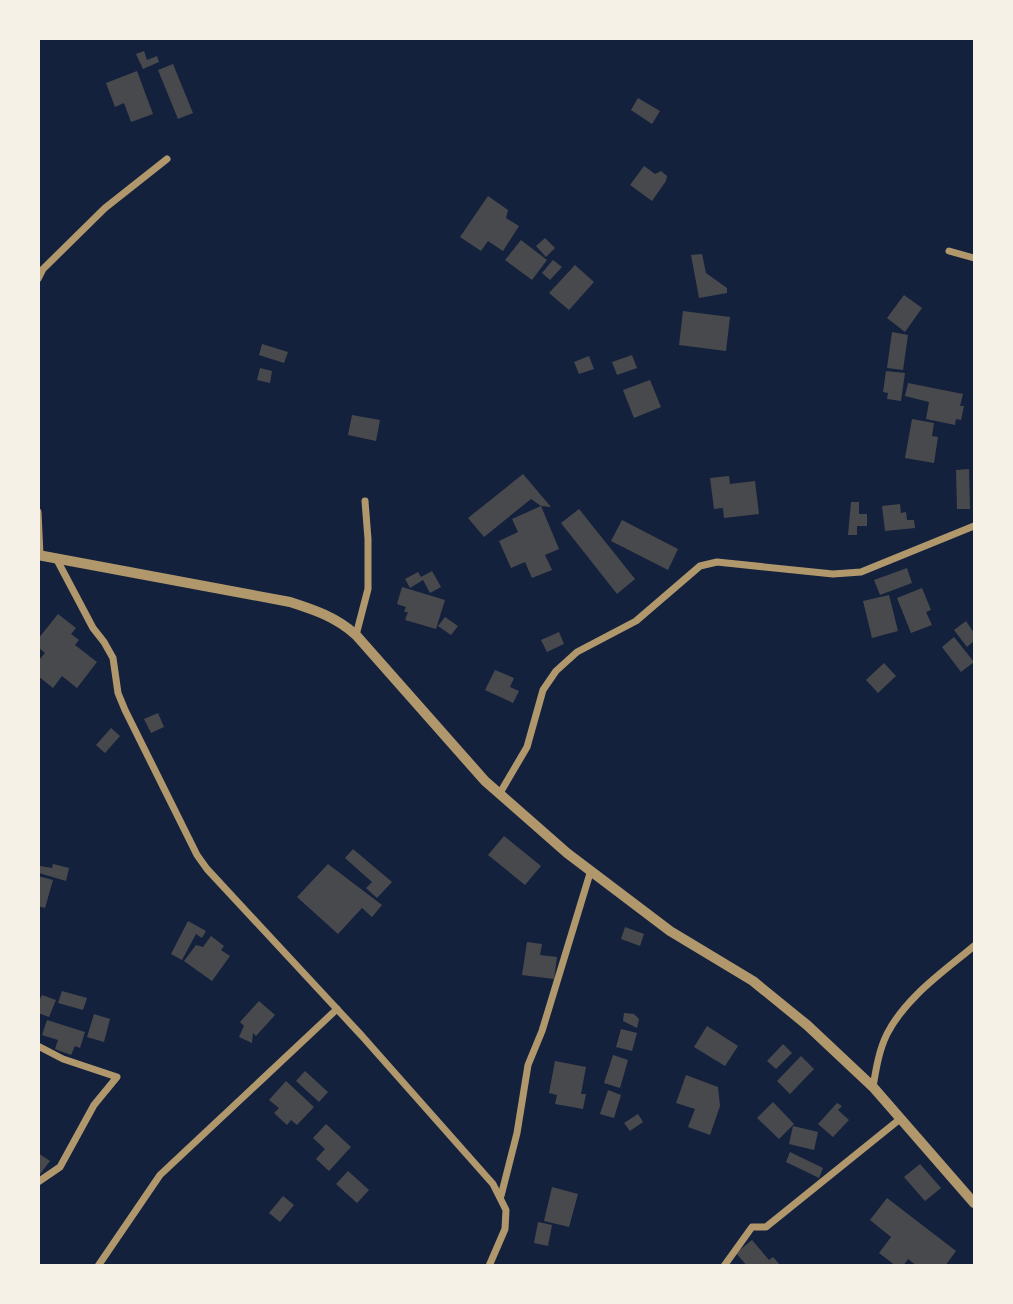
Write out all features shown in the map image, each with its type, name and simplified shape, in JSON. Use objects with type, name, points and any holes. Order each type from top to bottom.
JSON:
[{"type":"street","points":[[38,279],[43,269],[105,208],[167,159]]},
{"type":"street","points":[[949,251],[975,258]]},
{"type":"street","points":[[356,635],[368,589],[365,501]]},
{"type":"street","points":[[38,512],[39,555],[290,602],[341,622],[356,635],[485,781],[567,853],[670,931],[769,993],[807,1025],[873,1087],[975,1203]]},
{"type":"street","points":[[500,793],[527,747],[543,690],[556,671],[577,652],[636,621],[700,566],[717,562],[833,574],[861,572],[975,526]]},
{"type":"street","points":[[55,558],[93,628],[113,658],[118,693],[125,710],[197,855],[501,1196],[506,1210],[505,1229],[489,1265]]},
{"type":"street","points":[[501,1196],[517,1133],[532,1051],[541,1031],[591,870]]},
{"type":"street","points":[[873,1087],[886,1035],[902,1010],[975,946]]},
{"type":"street","points":[[98,1265],[160,1175],[337,1009]]},
{"type":"street","points":[[38,1046],[64,1059],[117,1077],[94,1105],[60,1167],[38,1182]]},
{"type":"street","points":[[724,1265],[752,1227],[766,1227],[901,1119]]},
{"type":"building","points":[[144,51],[147,60],[157,56],[159,62],[143,69],[136,54]]},
{"type":"building","points":[[173,64],[193,113],[178,119],[158,70]]},
{"type":"building","points":[[137,71],[153,114],[131,122],[124,103],[115,107],[106,83]]},
{"type":"building","points":[[638,98],[660,111],[652,124],[631,110]]},
{"type":"building","points":[[644,166],[655,174],[661,171],[667,176],[652,201],[630,185]]},
{"type":"building","points":[[488,196],[508,210],[506,218],[519,226],[503,251],[488,241],[481,251],[460,237]]},
{"type":"building","points":[[545,238],[555,248],[546,257],[536,246]]},
{"type":"building","points":[[521,240],[547,260],[532,280],[505,260]]},
{"type":"building","points":[[702,254],[706,273],[727,288],[727,293],[699,298],[691,255]]},
{"type":"building","points":[[553,260],[562,267],[550,280],[542,273]]},
{"type":"building","points":[[575,265],[594,282],[569,310],[549,293]]},
{"type":"building","points":[[904,295],[922,308],[905,332],[887,318]]},
{"type":"building","points":[[683,311],[730,317],[726,351],[679,345]]},
{"type":"building","points":[[892,332],[908,335],[903,370],[887,368]]},
{"type":"building","points":[[262,344],[288,352],[284,363],[259,355]]},
{"type":"building","points":[[632,355],[637,368],[617,375],[612,362]]},
{"type":"building","points":[[589,356],[594,369],[579,374],[574,362]]},
{"type":"building","points":[[260,368],[272,371],[270,383],[257,380]]},
{"type":"building","points":[[886,371],[905,373],[901,401],[887,399],[888,393],[883,392]]},
{"type":"building","points":[[650,380],[661,407],[634,418],[623,390]]},
{"type":"building","points":[[908,383],[963,394],[961,420],[956,419],[955,425],[926,419],[929,402],[905,396]]},
{"type":"building","points":[[352,415],[380,420],[376,441],[348,435]]},
{"type":"building","points":[[912,419],[934,423],[932,436],[938,437],[934,463],[905,458]]},
{"type":"building","points":[[969,469],[970,509],[957,509],[956,470]]},
{"type":"building","points":[[523,474],[551,507],[541,506],[531,499],[484,537],[468,518]]},
{"type":"building","points":[[729,476],[730,484],[755,481],[759,514],[724,518],[723,508],[714,509],[710,478]]},
{"type":"building","points":[[851,502],[859,502],[859,514],[867,514],[867,526],[857,526],[857,535],[848,535]]},
{"type":"building","points":[[900,504],[901,513],[906,512],[907,520],[914,520],[915,528],[885,531],[882,506]]},
{"type":"building","points":[[541,506],[559,549],[545,555],[552,570],[532,578],[525,562],[511,568],[499,541],[518,532],[512,519]]},
{"type":"building","points":[[579,509],[635,579],[617,594],[561,523]]},
{"type":"building","points":[[622,520],[678,549],[668,570],[611,541]]},
{"type":"building","points":[[907,568],[912,583],[880,595],[874,580]]},
{"type":"building","points":[[432,571],[441,587],[430,593],[423,580],[410,588],[405,579],[418,572],[421,577]]},
{"type":"building","points":[[402,587],[445,600],[436,629],[405,620],[408,612],[404,612],[406,607],[397,604]]},
{"type":"building","points":[[922,588],[931,610],[926,612],[932,625],[911,633],[897,598]]},
{"type":"building","points":[[889,595],[898,631],[872,638],[863,601]]},
{"type":"building","points":[[58,614],[76,628],[71,634],[79,640],[75,645],[97,662],[77,688],[62,676],[53,688],[38,676],[38,661],[45,653],[38,647],[38,639]]},
{"type":"building","points":[[445,617],[458,626],[451,635],[438,626]]},
{"type":"building","points":[[966,621],[974,633],[974,641],[967,647],[954,630]]},
{"type":"building","points":[[559,632],[564,644],[547,652],[541,640]]},
{"type":"building","points":[[954,637],[974,662],[961,672],[942,647]]},
{"type":"building","points":[[884,663],[896,676],[878,693],[866,680]]},
{"type":"building","points":[[495,670],[514,678],[510,687],[519,691],[513,703],[485,690]]},
{"type":"building","points":[[158,713],[164,727],[151,733],[144,719]]},
{"type":"building","points":[[111,728],[120,736],[105,753],[96,745]]},
{"type":"building","points":[[504,836],[541,866],[525,885],[488,855]]},
{"type":"building","points":[[353,849],[392,882],[377,898],[366,888],[372,882],[345,858]]},
{"type":"building","points":[[53,864],[69,868],[66,881],[39,873],[40,866],[52,868]]},
{"type":"building","points":[[328,864],[382,905],[372,917],[362,908],[338,934],[297,897]]},
{"type":"building","points":[[38,876],[53,880],[45,908],[38,906]]},
{"type":"building","points":[[188,921],[206,931],[202,938],[196,934],[182,960],[171,954]]},
{"type":"building","points":[[625,927],[644,934],[640,946],[621,939]]},
{"type":"building","points":[[211,936],[224,946],[221,950],[230,956],[212,981],[184,961],[196,945],[203,947]]},
{"type":"building","points":[[527,942],[542,944],[540,955],[557,957],[554,979],[522,975]]},
{"type":"building","points":[[62,991],[87,998],[83,1010],[58,1003]]},
{"type":"building","points":[[42,995],[56,1000],[49,1017],[38,1013],[38,1003]]},
{"type":"building","points":[[259,1001],[275,1015],[256,1036],[253,1033],[252,1043],[239,1037],[244,1026],[240,1022]]},
{"type":"building","points":[[624,1013],[634,1014],[639,1019],[637,1028],[623,1021]]},
{"type":"building","points":[[94,1014],[110,1019],[104,1042],[87,1037]]},
{"type":"building","points":[[47,1020],[85,1032],[80,1048],[75,1046],[71,1055],[55,1049],[58,1040],[42,1035]]},
{"type":"building","points":[[707,1026],[738,1046],[725,1066],[694,1047]]},
{"type":"building","points":[[621,1029],[637,1033],[632,1051],[616,1047]]},
{"type":"building","points":[[783,1044],[792,1053],[776,1069],[767,1061]]},
{"type":"building","points":[[613,1055],[628,1060],[620,1088],[604,1083]]},
{"type":"building","points":[[801,1056],[814,1069],[790,1094],[777,1081]]},
{"type":"building","points":[[555,1061],[586,1067],[581,1094],[586,1094],[583,1109],[555,1104],[557,1095],[549,1093]]},
{"type":"building","points":[[305,1071],[328,1092],[319,1102],[296,1081]]},
{"type":"building","points":[[686,1075],[718,1087],[720,1106],[710,1135],[688,1127],[695,1109],[676,1103]]},
{"type":"building","points":[[286,1081],[314,1107],[297,1125],[291,1120],[287,1125],[274,1113],[279,1108],[269,1100]]},
{"type":"building","points":[[608,1090],[621,1095],[614,1118],[600,1114]]},
{"type":"building","points":[[773,1102],[794,1124],[779,1139],[757,1118]]},
{"type":"building","points":[[837,1103],[842,1106],[838,1110],[849,1120],[833,1137],[818,1124]]},
{"type":"building","points":[[638,1114],[643,1122],[630,1131],[624,1123]]},
{"type":"building","points":[[326,1124],[351,1147],[329,1171],[316,1159],[325,1149],[313,1138]]},
{"type":"building","points":[[793,1126],[818,1132],[814,1150],[789,1144]]},
{"type":"building","points":[[790,1152],[823,1168],[819,1178],[786,1162]]},
{"type":"building","points":[[38,1153],[50,1161],[38,1177]]},
{"type":"building","points":[[920,1164],[941,1188],[925,1201],[904,1177]]},
{"type":"building","points":[[348,1171],[369,1190],[357,1203],[336,1184]]},
{"type":"building","points":[[552,1187],[578,1194],[569,1227],[544,1221]]},
{"type":"building","points":[[283,1196],[294,1205],[280,1222],[269,1213]]},
{"type":"building","points":[[887,1198],[956,1251],[945,1266],[917,1266],[908,1259],[903,1266],[896,1266],[879,1253],[891,1237],[870,1220]]},
{"type":"building","points":[[538,1222],[552,1225],[548,1246],[534,1243]]},
{"type":"building","points":[[752,1240],[769,1260],[773,1257],[781,1266],[747,1266],[736,1253]]}]
